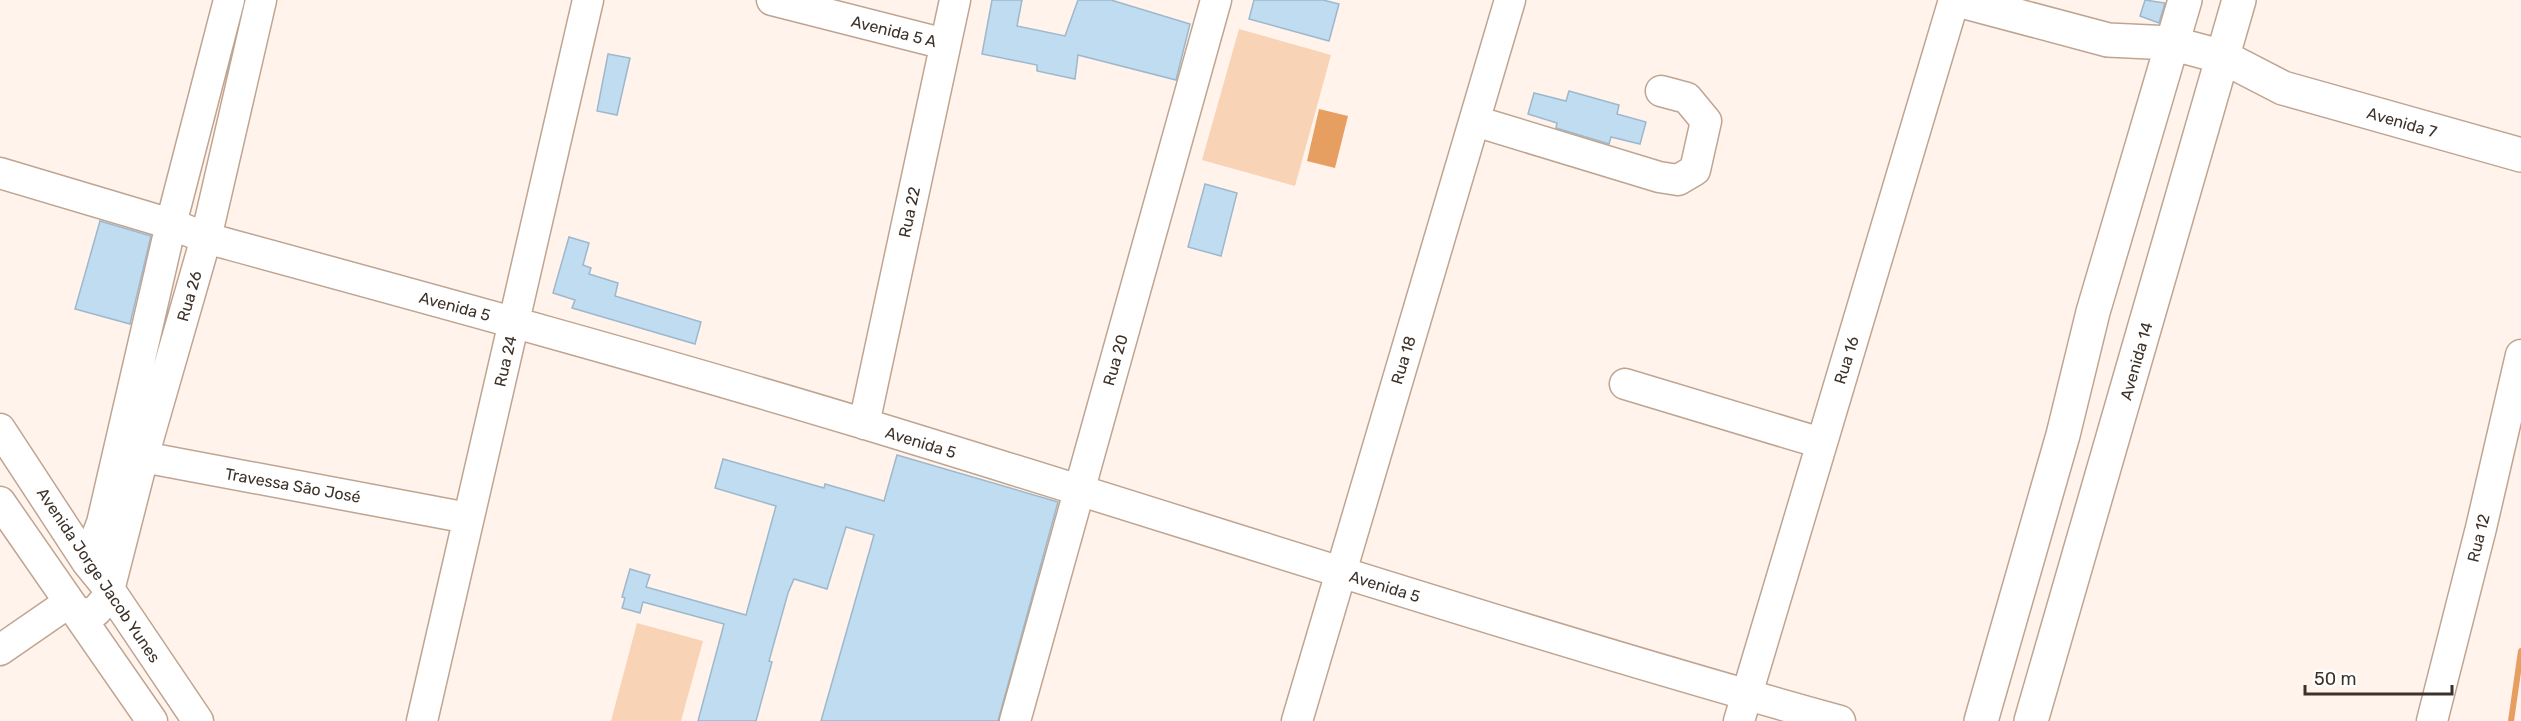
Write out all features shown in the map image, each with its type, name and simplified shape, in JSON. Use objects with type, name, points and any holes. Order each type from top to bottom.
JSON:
[{"type":"main road","name":"Avenida 7","points":[[1956,0],[2521,155]]},
{"type":"main road","points":[[2184,1],[2191,20],[2199,28],[2208,32],[2223,28],[2237,8]]},
{"type":"main road","points":[[1981,721],[2063,435],[2093,312],[2184,1]]},
{"type":"main road","name":"Avenida 14","points":[[2031,721],[2237,8]]},
{"type":"main road","points":[[2153,105],[2168,98],[2183,97],[2198,106],[2205,118]]},
{"type":"main road","points":[[2076,386],[2083,400],[2096,408],[2112,410],[2123,406]]},
{"type":"main road","points":[[2063,435],[2076,428],[2089,428],[2100,436],[2109,449]]},
{"type":"street","name":"Rua 26","points":[[109,589],[171,224],[229,0]]},
{"type":"street","name":"Rua 26","points":[[87,562],[131,452],[206,237],[261,0]]},
{"type":"street","name":"Rua 24","points":[[422,721],[588,0]]},
{"type":"street","name":"Avenida 5 A","points":[[772,0],[945,44]]},
{"type":"street","name":"Rua 22","points":[[864,424],[955,0]]},
{"type":"street","name":"Rua 20","points":[[1015,721],[1216,0]]},
{"type":"street","name":"Rua 18","points":[[1297,721],[1510,0]]},
{"type":"street","name":"Rua 16","points":[[1742,708],[1956,0]]},
{"type":"street","points":[[215,54],[246,63]]},
{"type":"street","points":[[1475,121],[1659,177],[1678,180],[1695,170],[1706,121],[1687,98],[1661,91]]},
{"type":"street","name":"Avenida 5","points":[[0,173],[171,224],[206,237],[864,424],[1340,572],[1742,708],[1840,721]]},
{"type":"street","name":"Rua 12","points":[[2432,721],[2481,528],[2521,355]]},
{"type":"street","points":[[1625,384],[1821,444]]},
{"type":"street","name":"Avenida Jorge Jacob Yunes","points":[[0,429],[87,562],[109,589],[198,721]]},
{"type":"street","name":"Travessa São José","points":[[131,452],[468,518]]},
{"type":"street","points":[[0,502],[152,721]]},
{"type":"street","points":[[87,562],[70,564],[64,569],[68,600],[88,614],[103,605],[109,589]]},
{"type":"street","points":[[0,650],[68,600]]},
{"type":"shaded area","points":[[1239,29],[1331,55],[1295,186],[1202,160]]},
{"type":"shaded area","points":[[1319,109],[1348,116],[1335,168],[1307,161]]},
{"type":"shaded area","points":[[637,623],[703,641],[681,721],[611,721]]},
{"type":"building","points":[[992,0],[1022,0],[1017,26],[1065,36],[1078,0],[1111,0],[1190,24],[1176,80],[1078,55],[1075,79],[1037,71],[1037,65],[982,54]]},
{"type":"building","points":[[1254,0],[1323,0],[1339,4],[1329,41],[1249,19]]},
{"type":"building","points":[[2145,0],[2165,3],[2159,23],[2140,16]]},
{"type":"building","points":[[608,54],[630,58],[617,115],[597,111]]},
{"type":"building","points":[[1569,91],[1619,105],[1617,114],[1646,122],[1640,144],[1611,137],[1609,144],[1556,128],[1557,123],[1528,114],[1534,93],[1566,101]]},
{"type":"building","points":[[1205,184],[1237,193],[1221,256],[1188,247]]},
{"type":"building","points":[[100,221],[151,236],[130,324],[75,309]]},
{"type":"building","points":[[569,237],[589,243],[583,265],[591,268],[589,274],[618,283],[615,296],[701,322],[695,344],[572,308],[575,300],[553,293]]},
{"type":"building","points":[[897,455],[1058,502],[998,721],[821,721],[874,535],[846,527],[827,589],[794,579],[769,661],[772,662],[756,721],[698,721],[724,624],[643,602],[640,613],[622,608],[625,598],[622,597],[630,569],[650,575],[646,587],[746,615],[776,506],[715,488],[723,459],[824,488],[825,484],[884,501]]},
{"type":"waterway","points":[[2511,721],[2521,651]]}]
